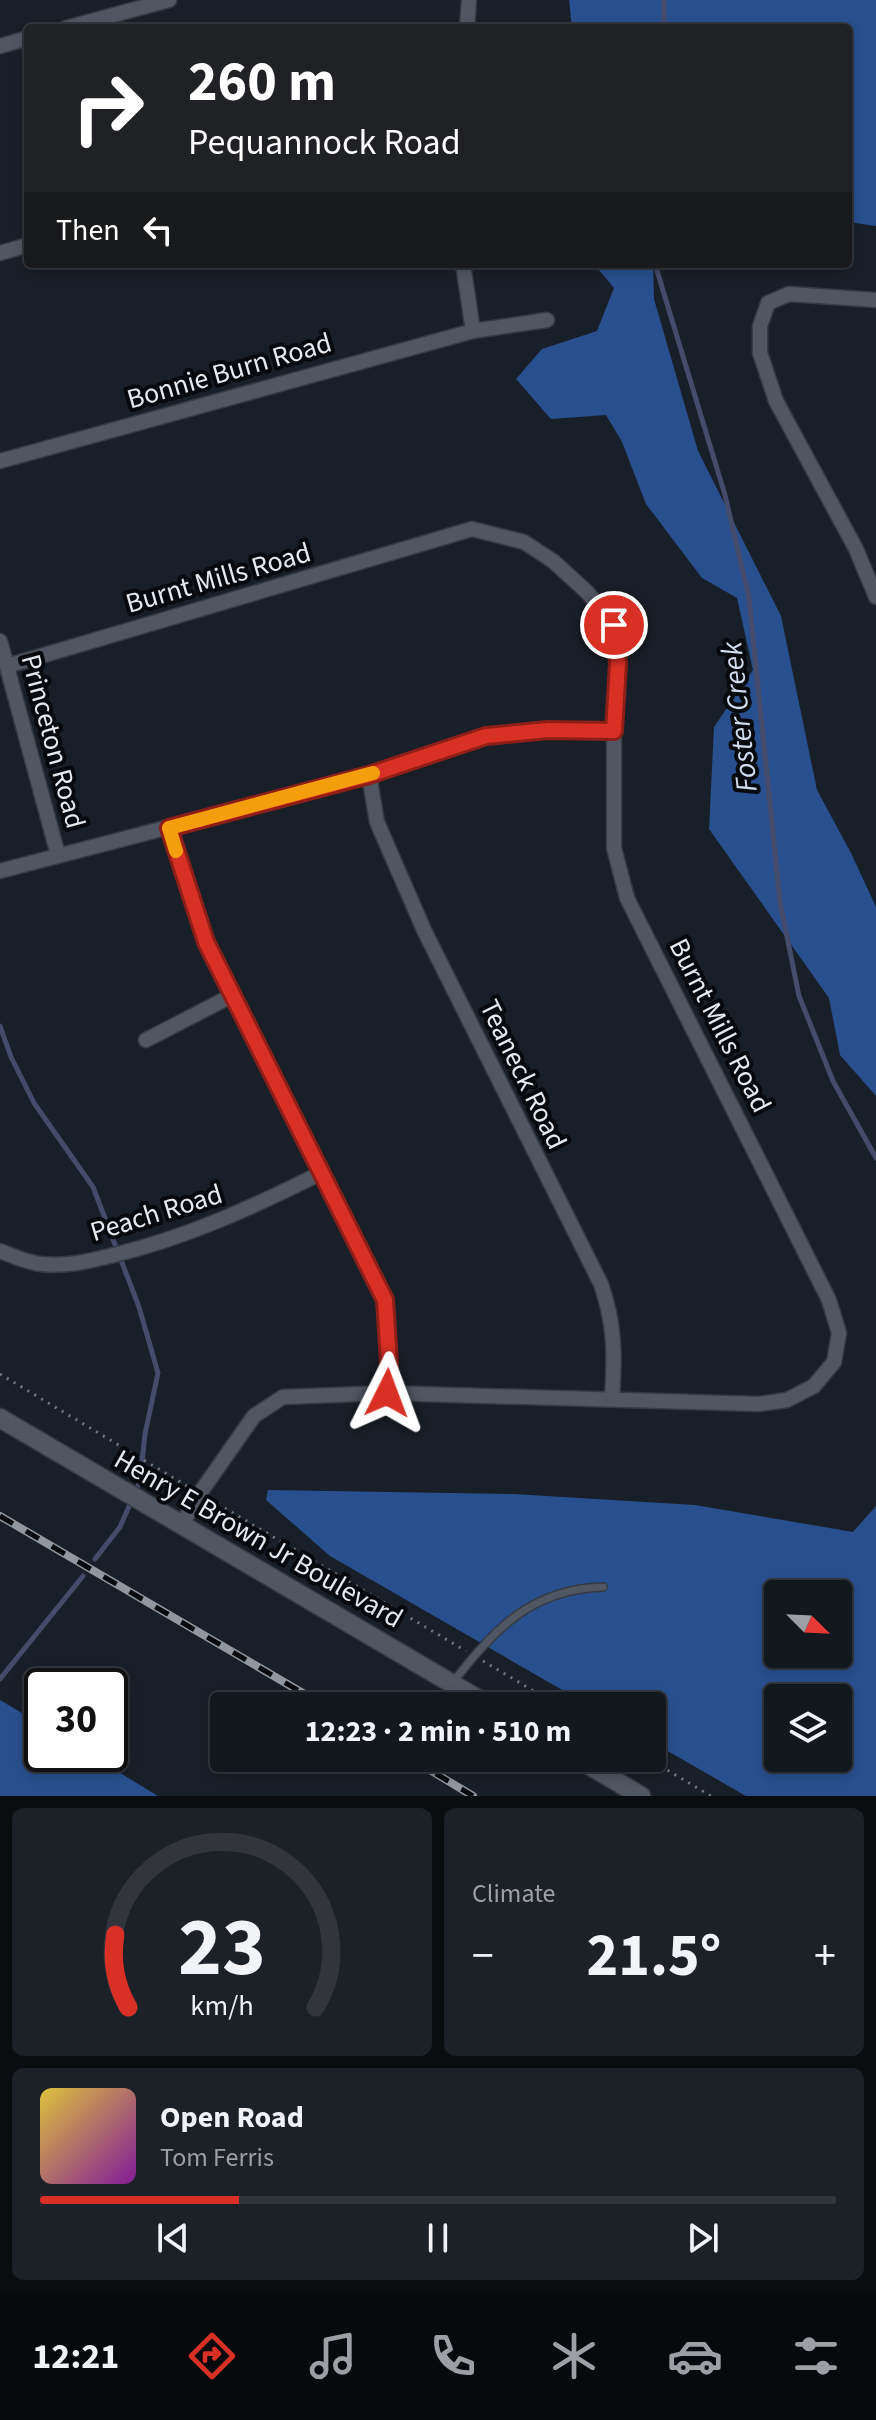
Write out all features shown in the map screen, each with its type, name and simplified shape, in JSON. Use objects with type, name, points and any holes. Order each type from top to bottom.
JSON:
[{"type":"main road","name":"Henry E Brown Jr Boulevard","points":[[0,1418],[467,1692]]},
{"type":"main road","points":[[601,1772],[641,1796]]},
{"type":"street","points":[[81,24],[169,0]]},
{"type":"street","points":[[467,24],[469,0]]},
{"type":"street","points":[[0,46],[24,39]]},
{"type":"street","points":[[0,253],[24,246]]},
{"type":"street","points":[[464,268],[473,331]]},
{"type":"street","points":[[876,300],[789,294],[768,303],[760,326],[760,353],[776,401],[856,549],[876,597]]},
{"type":"street","name":"Bonnie Burn Road","points":[[0,461],[473,331],[547,320]]},
{"type":"street","name":"Burnt Mills Road","points":[[7,666],[472,529],[524,542],[553,561],[587,592],[614,625],[618,663],[614,731],[614,848],[627,898],[829,1300],[839,1333],[834,1362],[814,1386],[787,1400],[759,1404],[387,1393],[283,1397],[254,1416],[200,1493],[181,1526]]},
{"type":"street","name":"Princeton Road","points":[[0,641],[58,855]]},
{"type":"street","points":[[0,871],[369,775],[486,736],[548,730],[614,731]]},
{"type":"street","name":"Teaneck Road","points":[[369,775],[377,822],[424,930],[601,1284],[611,1314],[615,1362],[612,1398]]},
{"type":"street","points":[[169,828],[206,942],[385,1300],[389,1362],[387,1393]]},
{"type":"street","points":[[146,1040],[233,995]]},
{"type":"street","name":"Peach Road","points":[[0,1251],[39,1264],[68,1265],[110,1256],[200,1230],[244,1212],[321,1173]]},
{"type":"lane","points":[[452,1683],[517,1613],[541,1599],[580,1588],[603,1587]]},
{"type":"path","points":[[0,1374],[535,1692]]},
{"type":"path","points":[[666,1769],[711,1796]]},
{"type":"shaded area","points":[[569,0],[876,0],[876,226],[852,223],[852,24],[572,24]]},
{"type":"shaded area","points":[[597,268],[653,268],[654,299],[698,451],[781,616],[817,790],[876,907],[876,1096],[840,1055],[829,998],[709,829],[714,727],[753,670],[737,598],[702,578],[646,504],[622,442],[606,415],[551,419],[516,379],[542,349],[597,331],[614,288]]},
{"type":"shaded area","points":[[268,1490],[513,1494],[695,1505],[853,1532],[876,1506],[876,1796],[746,1796],[666,1750],[666,1692],[566,1692],[330,1556],[266,1500]]},
{"type":"shaded area","points":[[0,1700],[24,1714],[24,1772],[119,1772],[158,1796],[0,1796]]},
{"type":"waterway","name":"Foster Creek","points":[[664,0],[664,24]]},
{"type":"waterway","name":"Foster Creek","points":[[656,268],[725,495],[749,598],[780,902],[799,996],[833,1081],[876,1158]]},
{"type":"waterway","points":[[0,1026],[11,1057],[34,1103],[93,1187],[139,1307],[158,1373],[145,1434],[140,1481],[120,1527],[95,1559]]},
{"type":"waterway","points":[[0,1679],[83,1576]]},
{"type":"railway","points":[[0,1516],[301,1692]]},
{"type":"railway","points":[[433,1772],[473,1796]]},
{"type":"slow traffic","points":[[176,851],[169,828],[373,773]]},
{"type":"route","points":[[387,1393],[389,1362],[385,1300],[206,942],[169,828],[369,775],[486,736],[548,730],[614,731],[618,663],[614,625]]}]
